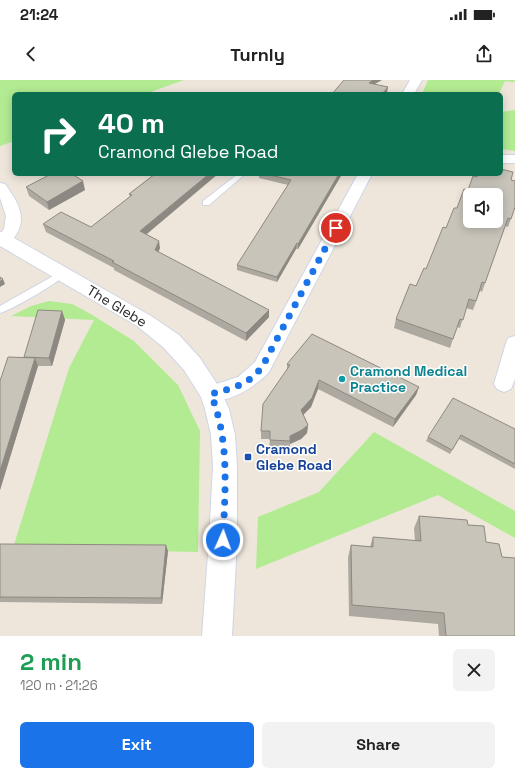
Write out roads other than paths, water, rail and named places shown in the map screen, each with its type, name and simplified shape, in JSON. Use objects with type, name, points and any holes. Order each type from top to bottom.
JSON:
[{"type":"street","points":[[409,92],[416,80]]},
{"type":"street","points":[[503,158],[515,160]]},
{"type":"street","points":[[211,394],[240,386],[253,378],[262,367],[364,176]]},
{"type":"street","points":[[0,187],[8,200],[14,216],[12,230],[2,239]]},
{"type":"street","name":"The Glebe","points":[[2,239],[144,321],[171,341],[192,364],[211,394],[217,409],[223,435],[225,466],[223,540],[217,636]]},
{"type":"street","points":[[504,384],[515,343]]},
{"type":"lane","points":[[206,203],[240,176]]},
{"type":"lane","points":[[0,310],[51,282],[62,274]]},
{"type":"place","name":"Cramond Medical Practice","points":[[342,379]]},
{"type":"place","name":"Cramond Glebe Road","points":[[248,457]]}]
